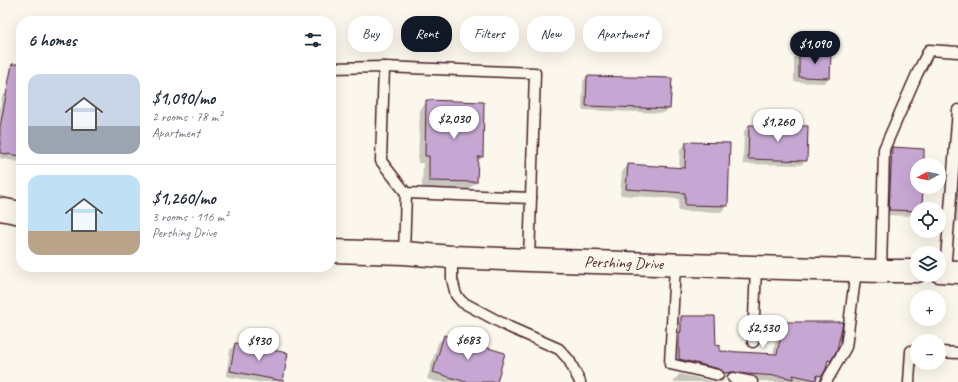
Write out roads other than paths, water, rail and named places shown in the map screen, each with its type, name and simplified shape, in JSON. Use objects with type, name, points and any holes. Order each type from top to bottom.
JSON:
[{"type":"main road","points":[[0,209],[16,212]]},
{"type":"main road","name":"Pershing Drive","points":[[336,251],[404,252],[452,257],[529,260],[910,271]]},
{"type":"lane","points":[[881,271],[884,149],[929,50],[958,52]]},
{"type":"lane","points":[[384,67],[381,161],[406,193],[404,252]]},
{"type":"lane","points":[[336,68],[384,67],[535,73],[529,260]]},
{"type":"lane","points":[[947,271],[958,110]]},
{"type":"lane","points":[[406,193],[531,198]]},
{"type":"lane","points":[[452,257],[452,279],[456,295],[462,302],[509,327],[559,349],[569,360],[580,382]]},
{"type":"lane","points":[[675,265],[670,364],[718,375]]},
{"type":"lane","points":[[753,342],[756,267]]},
{"type":"lane","points":[[826,382],[846,347],[856,270]]},
{"type":"lane","points":[[946,352],[958,353]]},
{"type":"lane","points":[[910,370],[910,382]]},
{"type":"lane","points":[[733,378],[752,382]]}]
